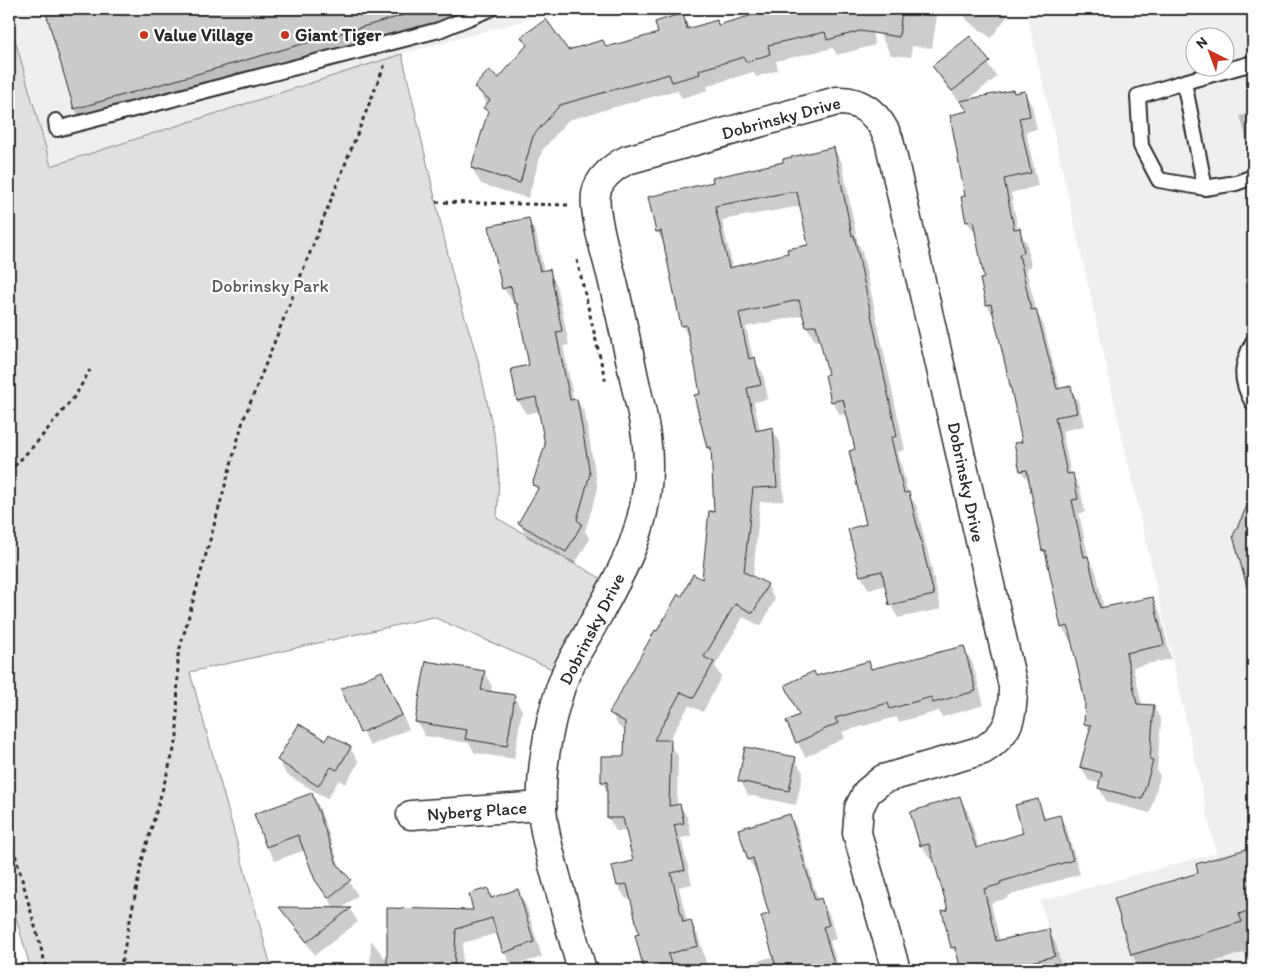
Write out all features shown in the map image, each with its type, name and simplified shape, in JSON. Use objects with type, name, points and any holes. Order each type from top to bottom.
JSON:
[{"type":"street","name":"Dobrinsky Drive","points":[[582,970],[546,840],[542,806],[552,719],[567,672],[637,538],[648,493],[648,444],[596,206],[596,193],[601,182],[617,165],[627,160],[837,101],[851,101],[874,115],[884,125],[889,140],[1013,686],[1013,708],[1006,731],[996,742],[983,750],[883,779],[867,792],[859,808],[857,832],[896,970]]},
{"type":"street","name":"Nyberg Place","points":[[411,815],[542,806]]},
{"type":"lane","points":[[56,121],[57,129],[439,30],[490,9]]},
{"type":"lane","points":[[1253,63],[1138,96],[1141,146],[1159,180],[1205,188],[1236,183],[1253,177]]},
{"type":"lane","points":[[1184,82],[1205,188]]},
{"type":"lane","points":[[1253,342],[1243,361],[1244,382],[1253,404]]},
{"type":"path","points":[[120,970],[142,861],[177,739],[178,655],[243,422],[394,41]]},
{"type":"path","points":[[436,202],[568,205],[569,212]]},
{"type":"path","points":[[576,253],[607,390]]},
{"type":"path","points":[[9,472],[38,441],[75,396],[90,370]]},
{"type":"path","points":[[9,832],[48,970]]},
{"type":"shaded area","points":[[9,9],[567,9],[402,54],[51,166],[9,19]]},
{"type":"shaded area","points":[[1026,9],[1253,9],[1253,970],[1060,970],[1040,901],[1216,853]]},
{"type":"green space","name":"Dobrinsky Park","points":[[9,19],[51,166],[402,54],[454,281],[478,360],[496,443],[499,477],[497,518],[614,586],[566,675],[433,617],[190,672],[272,970],[31,970],[9,893]]},
{"type":"building","name":"Value Village","points":[[45,9],[403,9],[404,15],[74,109]]},
{"type":"building","points":[[774,9],[902,9],[899,37],[860,31],[827,40],[825,32],[768,45],[770,54],[746,62],[744,57],[699,70],[700,74],[672,82],[669,74],[560,105],[533,136],[520,183],[471,168],[488,111],[483,108],[490,100],[474,87],[489,70],[499,78],[527,45],[521,37],[546,19],[568,50],[603,40],[606,47],[658,33],[655,22],[683,13],[687,29],[717,20],[718,25]]},
{"type":"building","points":[[970,36],[990,62],[952,91],[932,66]]},
{"type":"building","points":[[1013,90],[1014,93],[1025,91],[1030,116],[1019,118],[1031,173],[1004,179],[1014,229],[1020,228],[1024,253],[1019,254],[1031,310],[1036,309],[1057,389],[1071,386],[1077,413],[1055,417],[1067,474],[1073,473],[1078,499],[1072,500],[1084,557],[1088,556],[1100,608],[1153,597],[1164,645],[1126,653],[1137,704],[1154,705],[1150,760],[1153,761],[1142,799],[1098,788],[1102,773],[1080,767],[1091,725],[1084,724],[1085,701],[1068,626],[1061,628],[1045,550],[1042,551],[1027,470],[1020,471],[1014,443],[1022,442],[1013,398],[991,304],[986,305],[980,279],[984,278],[973,221],[966,222],[961,197],[965,196],[950,115],[968,111],[960,101]]},
{"type":"building","points":[[834,147],[897,436],[891,438],[904,493],[909,492],[934,595],[889,605],[882,571],[860,576],[848,529],[866,524],[849,451],[855,449],[843,399],[831,402],[825,375],[828,374],[816,325],[806,327],[799,300],[739,313],[749,359],[755,357],[761,385],[747,388],[756,431],[773,427],[777,487],[753,488],[744,572],[768,584],[753,613],[735,604],[704,657],[714,662],[694,698],[681,692],[654,740],[671,740],[669,806],[680,804],[684,823],[674,825],[685,870],[671,873],[683,922],[691,920],[698,946],[668,954],[673,970],[644,970],[635,935],[639,934],[627,884],[617,886],[612,866],[633,861],[623,818],[607,818],[607,782],[601,782],[601,756],[624,756],[625,722],[609,713],[655,630],[657,631],[678,594],[682,596],[693,574],[702,579],[709,511],[714,512],[711,447],[707,448],[694,395],[700,394],[696,371],[686,325],[681,326],[661,231],[656,232],[648,197],[713,182],[712,178],[783,162],[783,159]],"holes":[[[797,192],[808,245],[787,249],[788,253],[729,268],[715,206]]]},
{"type":"building","points":[[529,218],[540,271],[550,269],[562,331],[556,332],[570,400],[577,399],[590,474],[577,520],[582,524],[566,552],[518,523],[539,487],[532,485],[545,445],[536,397],[517,401],[511,369],[529,365],[517,303],[514,303],[511,286],[502,289],[489,226]]},
{"type":"building","points":[[1253,493],[1253,587],[1247,587],[1233,536]]},
{"type":"building","points":[[964,646],[976,691],[933,703],[931,697],[890,709],[888,703],[835,718],[838,723],[796,743],[786,721],[799,715],[785,685],[814,671],[816,676],[869,661],[871,669]]},
{"type":"building","points":[[426,661],[485,671],[481,690],[515,695],[507,746],[465,739],[467,730],[415,722]]},
{"type":"building","points":[[382,671],[402,715],[360,733],[341,689]]},
{"type":"building","points":[[299,724],[326,740],[329,734],[351,747],[337,770],[331,767],[318,786],[277,760]]},
{"type":"building","points":[[745,747],[796,757],[789,791],[738,781]]},
{"type":"building","points":[[312,793],[337,864],[351,880],[328,898],[315,880],[298,835],[266,847],[254,814]]},
{"type":"building","points":[[960,796],[976,848],[1023,833],[1015,805],[1038,799],[1044,819],[1060,815],[1073,860],[1000,882],[1001,884],[984,889],[996,941],[1049,929],[1055,956],[1015,966],[1016,970],[961,970],[955,947],[951,948],[942,911],[948,910],[929,844],[920,846],[910,812]]},
{"type":"building","points":[[790,814],[815,900],[821,898],[829,925],[823,927],[836,970],[777,970],[761,916],[769,914],[753,858],[748,860],[738,829]]},
{"type":"building","points":[[1253,847],[1253,909],[1239,914],[1242,922],[1131,955],[1114,898],[1198,873],[1196,864]]},
{"type":"building","points":[[488,888],[491,898],[518,889],[534,942],[503,953],[492,918],[456,929],[454,970],[387,970],[387,908],[473,910],[469,894]]},
{"type":"building","points":[[279,907],[351,908],[307,942]]},
{"type":"place","name":"Value Village","points":[[144,35]]},
{"type":"place","name":"Giant Tiger","points":[[285,35]]}]
